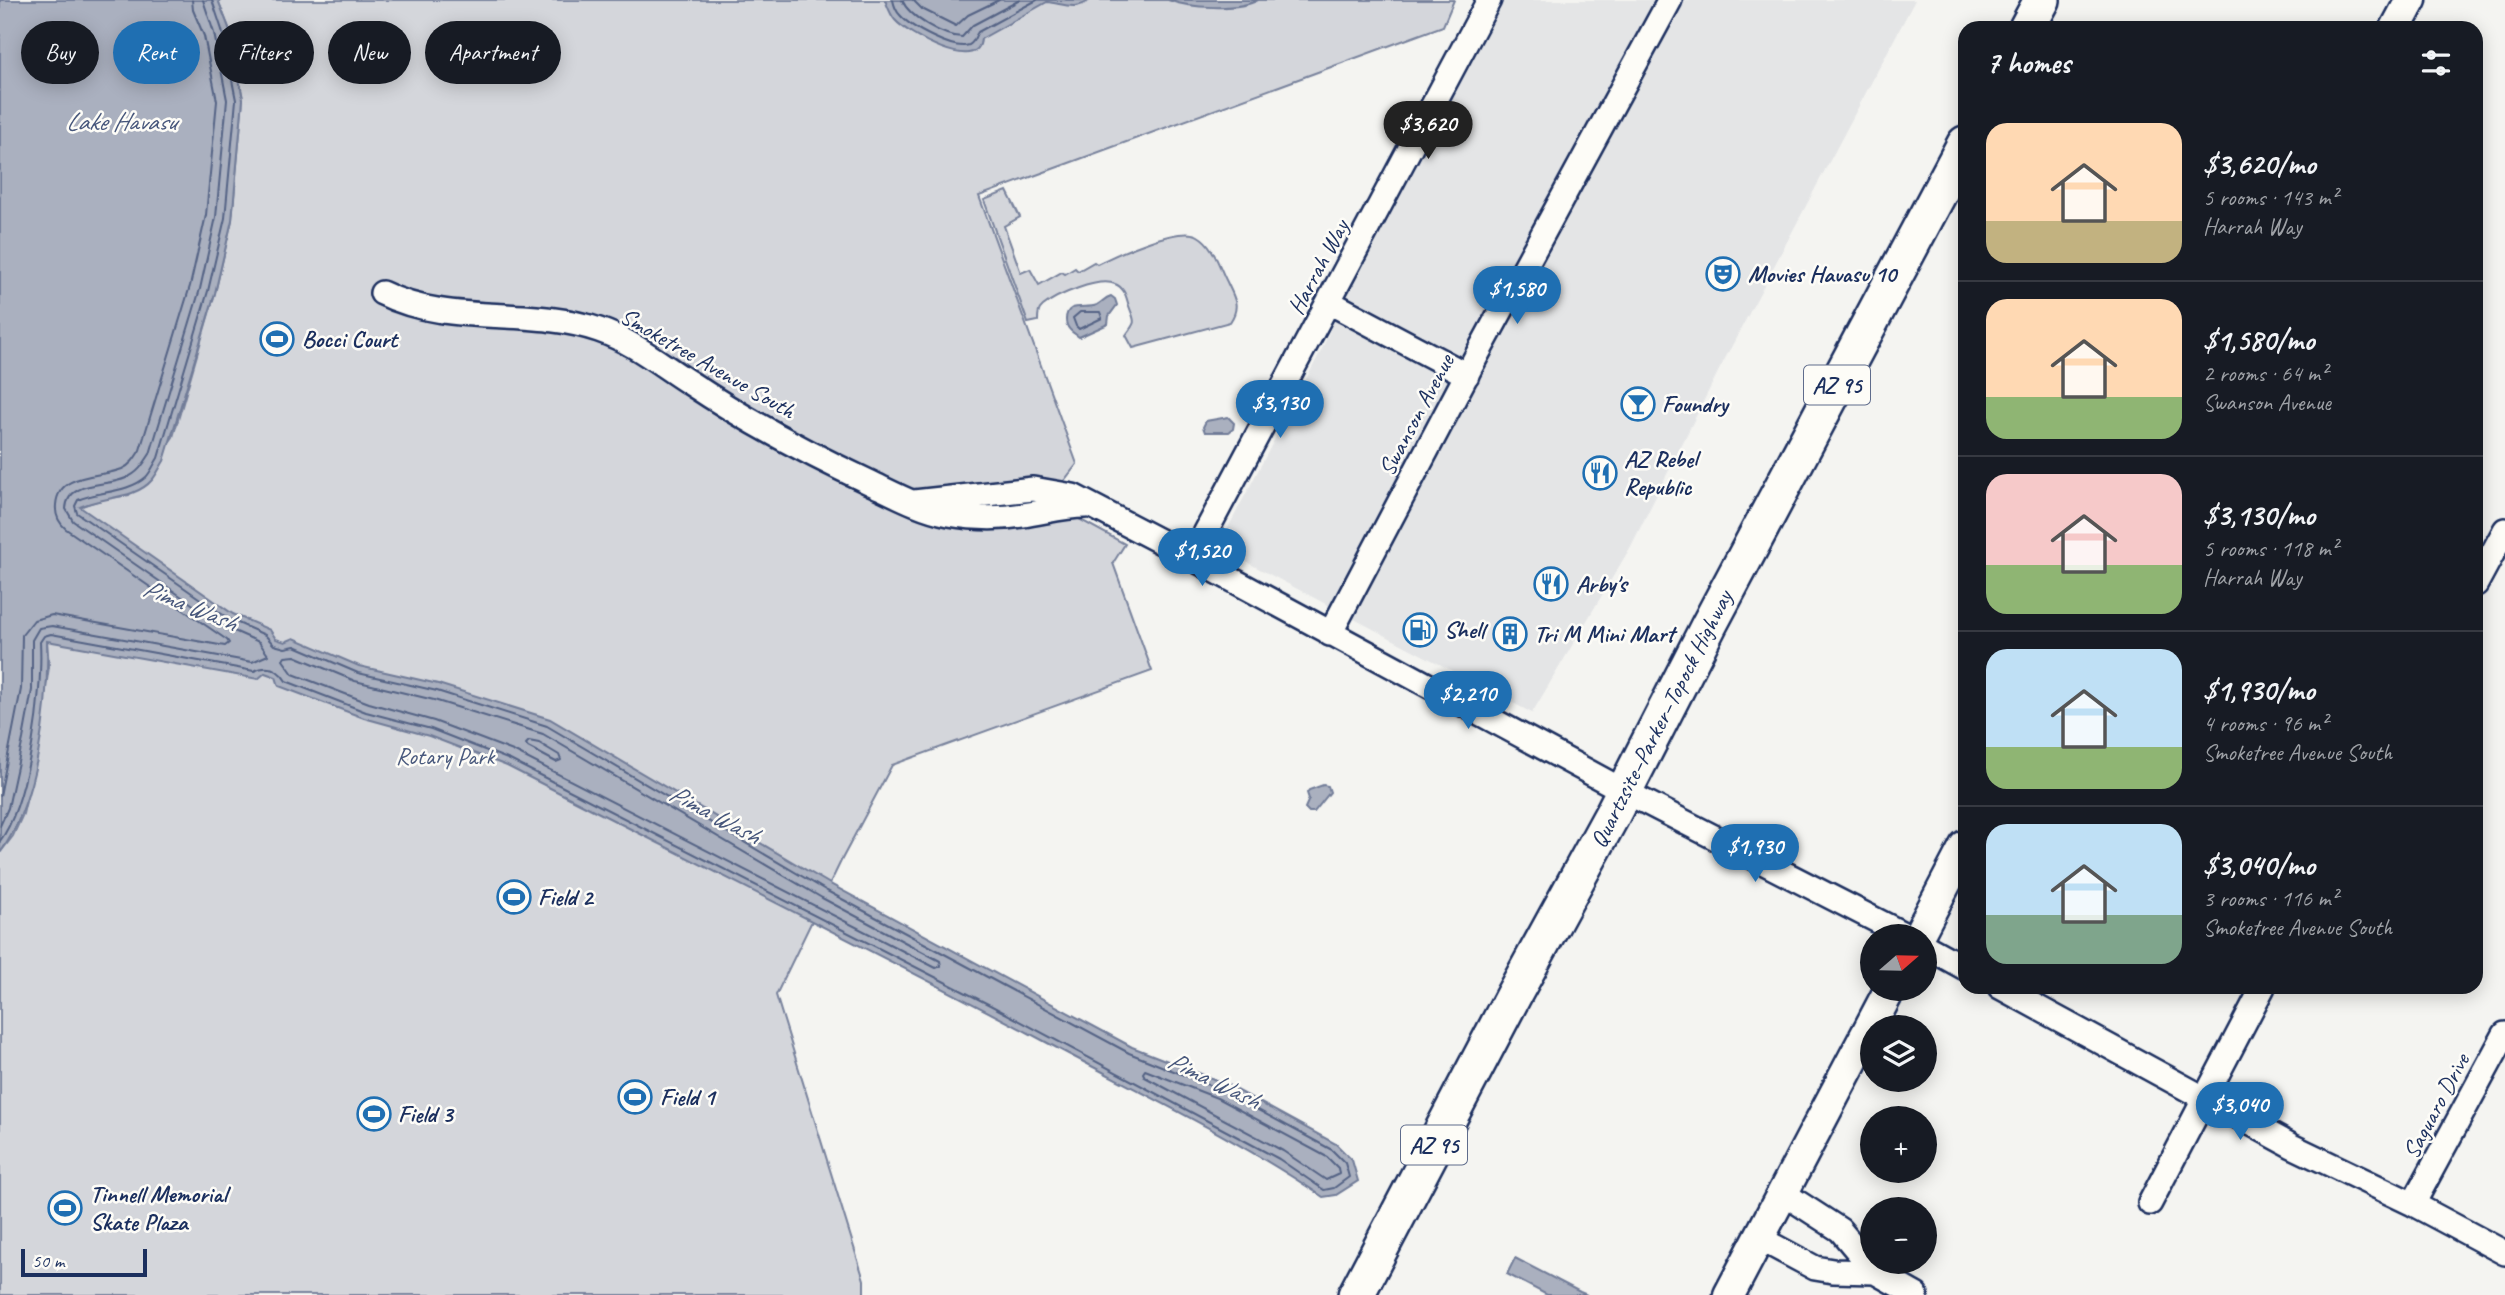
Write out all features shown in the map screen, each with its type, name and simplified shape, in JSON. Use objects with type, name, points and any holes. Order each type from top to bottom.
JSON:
[{"type":"highway","points":[[2031,21],[2042,0]]},
{"type":"highway","name":"Quartzsite–Parker–Topock Highway","points":[[1356,1295],[1958,157]]},
{"type":"main road","points":[[2400,21],[2411,0]]},
{"type":"main road","points":[[1924,924],[1958,859]]},
{"type":"main road","points":[[1729,1295],[1884,1001]]},
{"type":"street","name":"Harrah Way","points":[[1192,558],[1489,0]]},
{"type":"street","name":"Swanson Avenue","points":[[1330,634],[1466,375],[1670,0]]},
{"type":"street","name":"Smoketree Avenue South","points":[[382,293],[432,310],[564,322],[613,335],[644,351],[763,428],[839,468],[914,502],[948,514],[996,518],[1066,507],[1091,506],[1624,791],[1883,924]]},
{"type":"street","points":[[1329,302],[1466,375]]},
{"type":"street","points":[[2483,571],[2505,530]]},
{"type":"street","points":[[1937,953],[1958,964]]},
{"type":"street","points":[[2013,994],[2292,1146],[2413,1204],[2505,1253]]},
{"type":"street","points":[[2150,1203],[2259,994]]},
{"type":"street","name":"Saguaro Drive","points":[[2413,1204],[2505,1034]]},
{"type":"street","points":[[1783,1193],[1840,1230],[1860,1254]]},
{"type":"street","points":[[1759,1238],[1815,1268],[1833,1272],[1860,1272]]},
{"type":"street","points":[[1879,1274],[1916,1295]]},
{"type":"shaded area","points":[[1498,0],[1915,0],[1718,372],[1630,548],[1532,713],[1218,547],[1322,349],[1355,271]]},
{"type":"green space","name":"Rotary Park","points":[[218,0],[1454,0],[1443,26],[979,196],[1077,464],[1063,482],[929,494],[907,491],[596,336],[895,501],[1070,514],[1125,544],[1113,563],[1152,671],[892,765],[842,859],[776,995],[864,1280],[864,1295],[0,1295],[0,853],[13,836],[23,814],[34,767],[49,667],[47,641],[80,506],[129,495],[173,437],[215,293],[232,220],[243,99],[240,84],[314,84],[314,21],[226,21]]},
{"type":"green space","points":[[1007,191],[1020,217],[1004,226],[1021,273],[1030,269],[1039,285],[1062,272],[1065,274],[1075,268],[1078,271],[1094,262],[1097,264],[1147,243],[1177,234],[1189,234],[1198,236],[1208,245],[1234,297],[1236,306],[1230,322],[1133,348],[1126,335],[1134,321],[1126,296],[1118,286],[1108,282],[1078,288],[1057,297],[1041,308],[1038,321],[1028,323],[984,200]]},
{"type":"water","points":[[0,0],[218,0],[226,21],[214,21],[214,84],[240,84],[243,99],[232,220],[215,293],[164,461],[152,480],[137,491],[80,507],[233,614],[270,630],[276,639],[285,642],[294,638],[359,666],[438,684],[550,719],[830,884],[1132,1047],[1224,1083],[1336,1144],[1352,1160],[1358,1181],[1336,1195],[1323,1197],[1255,1154],[1149,1096],[507,766],[429,736],[364,718],[279,686],[276,677],[265,673],[258,679],[47,641],[43,722],[32,780],[24,807],[0,853]]},
{"type":"water","points":[[885,0],[1090,0],[1074,6],[1047,2],[981,39],[977,49],[968,53],[941,48],[913,34],[895,20]]},
{"type":"water","points":[[1168,0],[1258,0],[1238,6],[1213,7]]},
{"type":"water","points":[[1111,296],[1117,305],[1109,316],[1108,324],[1079,337],[1068,328],[1066,320],[1069,310],[1097,305]]},
{"type":"water","points":[[1228,417],[1234,423],[1229,432],[1205,432],[1203,427],[1206,421]]},
{"type":"water","points":[[1323,785],[1328,786],[1330,792],[1314,812],[1309,812],[1305,808],[1309,799],[1307,793]]},
{"type":"water","points":[[1515,1258],[1587,1295],[1547,1295],[1507,1274]]},
{"type":"place","name":"Movies Havasu 10","points":[[1723,274]]},
{"type":"place","name":"Bocci Court","points":[[277,339]]},
{"type":"place","name":"Foundry","points":[[1638,404]]},
{"type":"place","name":"AZ Rebel Republic","points":[[1600,473]]},
{"type":"place","name":"Arby's","points":[[1551,584]]},
{"type":"place","name":"Shell","points":[[1420,630]]},
{"type":"place","name":"Tri M Mini Mart","points":[[1510,634]]},
{"type":"place","name":"Field 2","points":[[514,897]]},
{"type":"place","name":"Field 1","points":[[635,1097]]},
{"type":"place","name":"Field 3","points":[[374,1114]]},
{"type":"place","name":"Tinnell Memorial Skate Plaza","points":[[65,1208]]},
{"type":"water label","name":"Lake Havasu","points":[[121,121]]},
{"type":"water label","name":"Pima Wash","points":[[190,605]]},
{"type":"water label","name":"Pima Wash","points":[[715,814]]},
{"type":"water label","name":"Pima Wash","points":[[1214,1080]]}]
